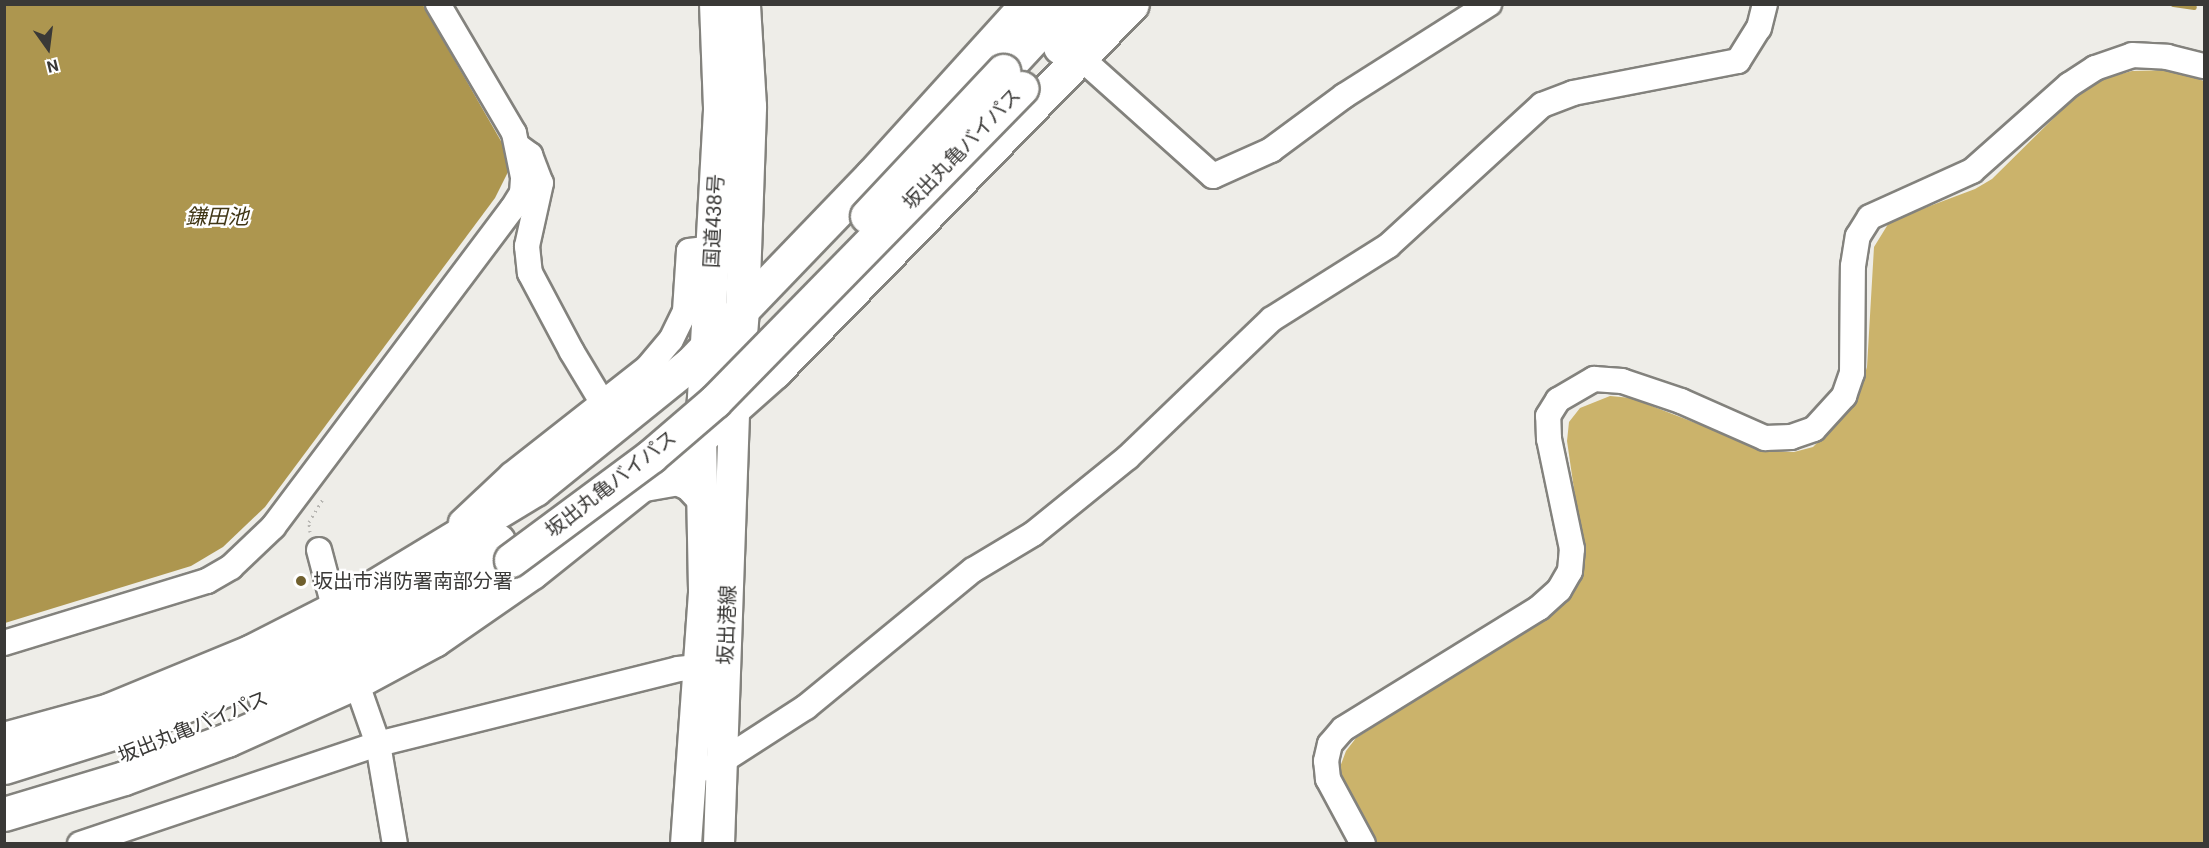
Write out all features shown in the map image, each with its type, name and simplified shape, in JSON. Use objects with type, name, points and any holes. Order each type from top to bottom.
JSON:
[{"type":"highway","name":"国道438号","points":[[702,437],[704,347],[713,246],[720,96],[716,4]]},
{"type":"highway","name":"国道438号","points":[[735,406],[745,245],[748,62],[743,4]]},
{"type":"highway","points":[[4,740],[109,710],[181,683],[336,616],[535,489],[610,414],[690,364],[791,256],[872,175],[1028,4]]},
{"type":"highway","name":"坂出丸亀バイパス","points":[[1012,79],[1065,4]]},
{"type":"highway","name":"坂出丸亀バイパス","points":[[4,792],[142,749],[332,668],[504,550],[661,419],[734,353],[1012,79],[1100,4]]},
{"type":"highway","points":[[4,814],[124,778],[226,740],[444,633],[532,572],[702,437],[774,372],[1132,4]]},
{"type":"highway","points":[[745,210],[753,244],[771,256],[791,256]]},
{"type":"highway","name":"坂出丸亀バイパス","points":[[4,766],[135,726],[229,688],[414,593],[504,550]]},
{"type":"main road","name":"坂出港線","points":[[687,843],[690,780],[711,665],[735,406]]},
{"type":"main road","name":"坂出港線","points":[[702,437],[704,590],[711,665],[724,760],[719,843]]},
{"type":"main road","points":[[639,487],[677,480],[689,485],[703,500]]},
{"type":"street","points":[[4,643],[207,581],[253,547],[285,512],[512,209],[522,193],[523,177],[514,133],[438,4]]},
{"type":"street","points":[[1081,57],[1213,176],[1271,150],[1344,96],[1489,4]]},
{"type":"street","points":[[690,780],[806,706],[973,570],[1033,534],[1128,457],[1272,319],[1388,246],[1542,105],[1573,93],[1738,61],[1759,28],[1765,4]]},
{"type":"street","points":[[1363,843],[1328,779],[1326,761],[1330,744],[1343,729],[1539,608],[1559,590],[1570,571],[1572,549],[1549,439],[1548,416],[1558,400],[1594,379],[1622,381],[1681,401],[1765,438],[1791,437],[1814,429],[1844,396],[1852,373],[1853,267],[1858,236],[1870,217],[1972,171],[2069,85],[2095,68],[2132,56],[2167,57],[2205,66]]},
{"type":"street","points":[[517,144],[530,155],[541,183],[527,246],[530,273],[610,414]]},
{"type":"street","points":[[458,526],[511,475],[610,414],[671,340],[685,311],[689,251],[713,246],[745,245]]},
{"type":"street","points":[[319,550],[336,616]]},
{"type":"street","points":[[80,843],[378,744],[711,665]]},
{"type":"street","points":[[355,678],[378,744],[395,843]]},
{"type":"shaded area","points":[[2170,70],[2204,81],[2204,843],[1372,843],[1343,787],[1340,767],[1346,751],[1356,738],[1548,615],[1583,551],[1567,441],[1569,422],[1580,408],[1610,396],[1631,398],[1768,451],[1794,452],[1813,447],[1855,405],[1867,367],[1874,247],[1890,221],[1975,189],[1992,179],[2075,97],[2106,78],[2132,71]]},
{"type":"water","name":"鎌田池","points":[[4,5],[423,5],[513,162],[495,198],[265,507],[223,547],[191,566],[5,623]]},
{"type":"waterway","points":[[2173,4],[2194,7]]},
{"type":"place","name":"坂出市消防署南部分署","points":[[301,581]]}]
